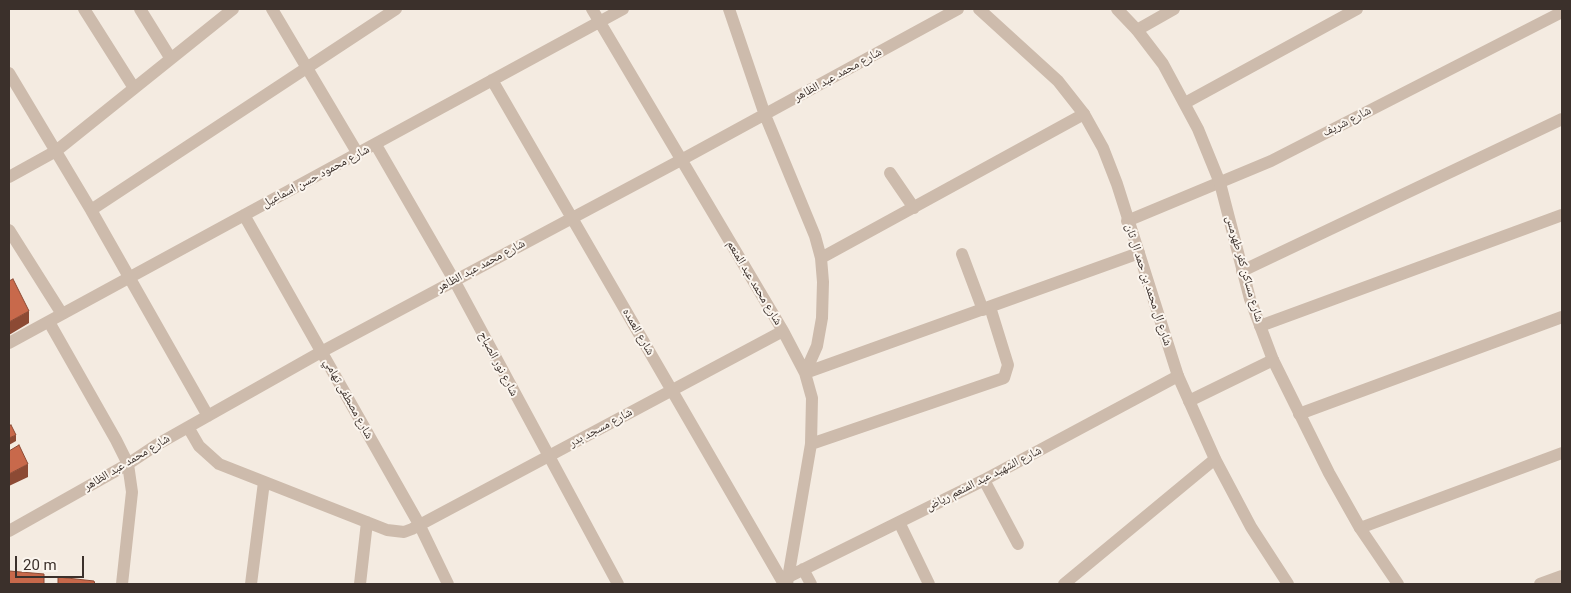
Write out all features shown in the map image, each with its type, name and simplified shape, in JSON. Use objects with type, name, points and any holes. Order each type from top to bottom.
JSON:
[{"type":"street","points":[[84,9],[134,88]]},
{"type":"street","points":[[140,9],[171,58]]},
{"type":"street","points":[[272,9],[358,154]]},
{"type":"street","points":[[91,210],[396,9]]},
{"type":"street","name":"شارع محمد عبد المنعم","points":[[592,9],[783,332],[805,373],[812,398],[811,444],[786,582]]},
{"type":"street","name":"شارع محمود حسن اسماعيل","points":[[9,344],[623,9]]},
{"type":"street","points":[[729,9],[765,115],[815,236],[822,258],[822,318],[816,346],[805,373]]},
{"type":"street","name":"شارع محمد عبد الظاهر","points":[[9,531],[321,352],[765,115],[958,9]]},
{"type":"street","name":"شارع ال محمد بن حمد ال ثان","points":[[979,9],[1058,81],[1084,114],[1103,148],[1117,184],[1178,376],[1215,459],[1251,527],[1285,583]]},
{"type":"street","name":"شارع مساكن كفر طهرمس","points":[[1117,9],[1137,30],[1163,64],[1185,103],[1220,183],[1242,271],[1273,360],[1329,473],[1360,528],[1398,584]]},
{"type":"street","points":[[1137,30],[1174,9]]},
{"type":"street","points":[[1185,103],[1357,9]]},
{"type":"street","points":[[9,177],[56,151],[229,10]]},
{"type":"street","name":"شارع شريف","points":[[1128,221],[1271,161],[1562,12]]},
{"type":"street","points":[[9,73],[130,277],[208,416]]},
{"type":"street","name":"شارع العمده","points":[[492,80],[786,582]]},
{"type":"street","points":[[822,258],[1084,114]]},
{"type":"street","points":[[1242,271],[1562,119]]},
{"type":"street","name":"شارع نور الصباح","points":[[376,145],[454,280],[618,584]]},
{"type":"street","points":[[890,174],[914,208]]},
{"type":"street","name":"شارع مصطفى تهامي","points":[[244,215],[419,524],[448,584]]},
{"type":"street","points":[[1260,326],[1562,215]]},
{"type":"street","points":[[9,230],[62,314]]},
{"type":"street","points":[[811,444],[1004,378],[1008,365],[962,254]]},
{"type":"street","points":[[805,373],[1139,254]]},
{"type":"street","points":[[1299,414],[1562,317]]},
{"type":"street","points":[[49,322],[128,464],[132,492],[122,584]]},
{"type":"street","name":"شارع مسجد بدر","points":[[188,427],[199,446],[219,464],[367,522],[396,532],[404,532],[783,332]]},
{"type":"street","points":[[1189,401],[1273,360]]},
{"type":"street","name":"شارع الشهيد عبد المنعم رياض","points":[[786,582],[803,569],[984,480],[1178,376]]},
{"type":"street","points":[[1360,528],[1562,453]]},
{"type":"street","points":[[1064,584],[1215,459]]},
{"type":"street","points":[[984,480],[1018,544]]},
{"type":"street","points":[[252,584],[264,482]]},
{"type":"street","points":[[360,584],[367,522]]},
{"type":"street","points":[[899,522],[929,584]]},
{"type":"street","points":[[803,569],[811,584]]},
{"type":"street","points":[[1540,584],[1562,576]]},
{"type":"building","points":[[13,279],[29,311],[9,322],[9,281]]},
{"type":"building","points":[[11,425],[16,435],[9,438],[9,426]]},
{"type":"building","points":[[19,445],[28,464],[9,474],[9,451]]},
{"type":"building","points":[[9,571],[44,574],[44,584],[9,584]]},
{"type":"building","points":[[58,577],[94,581],[95,584],[58,584]]}]
